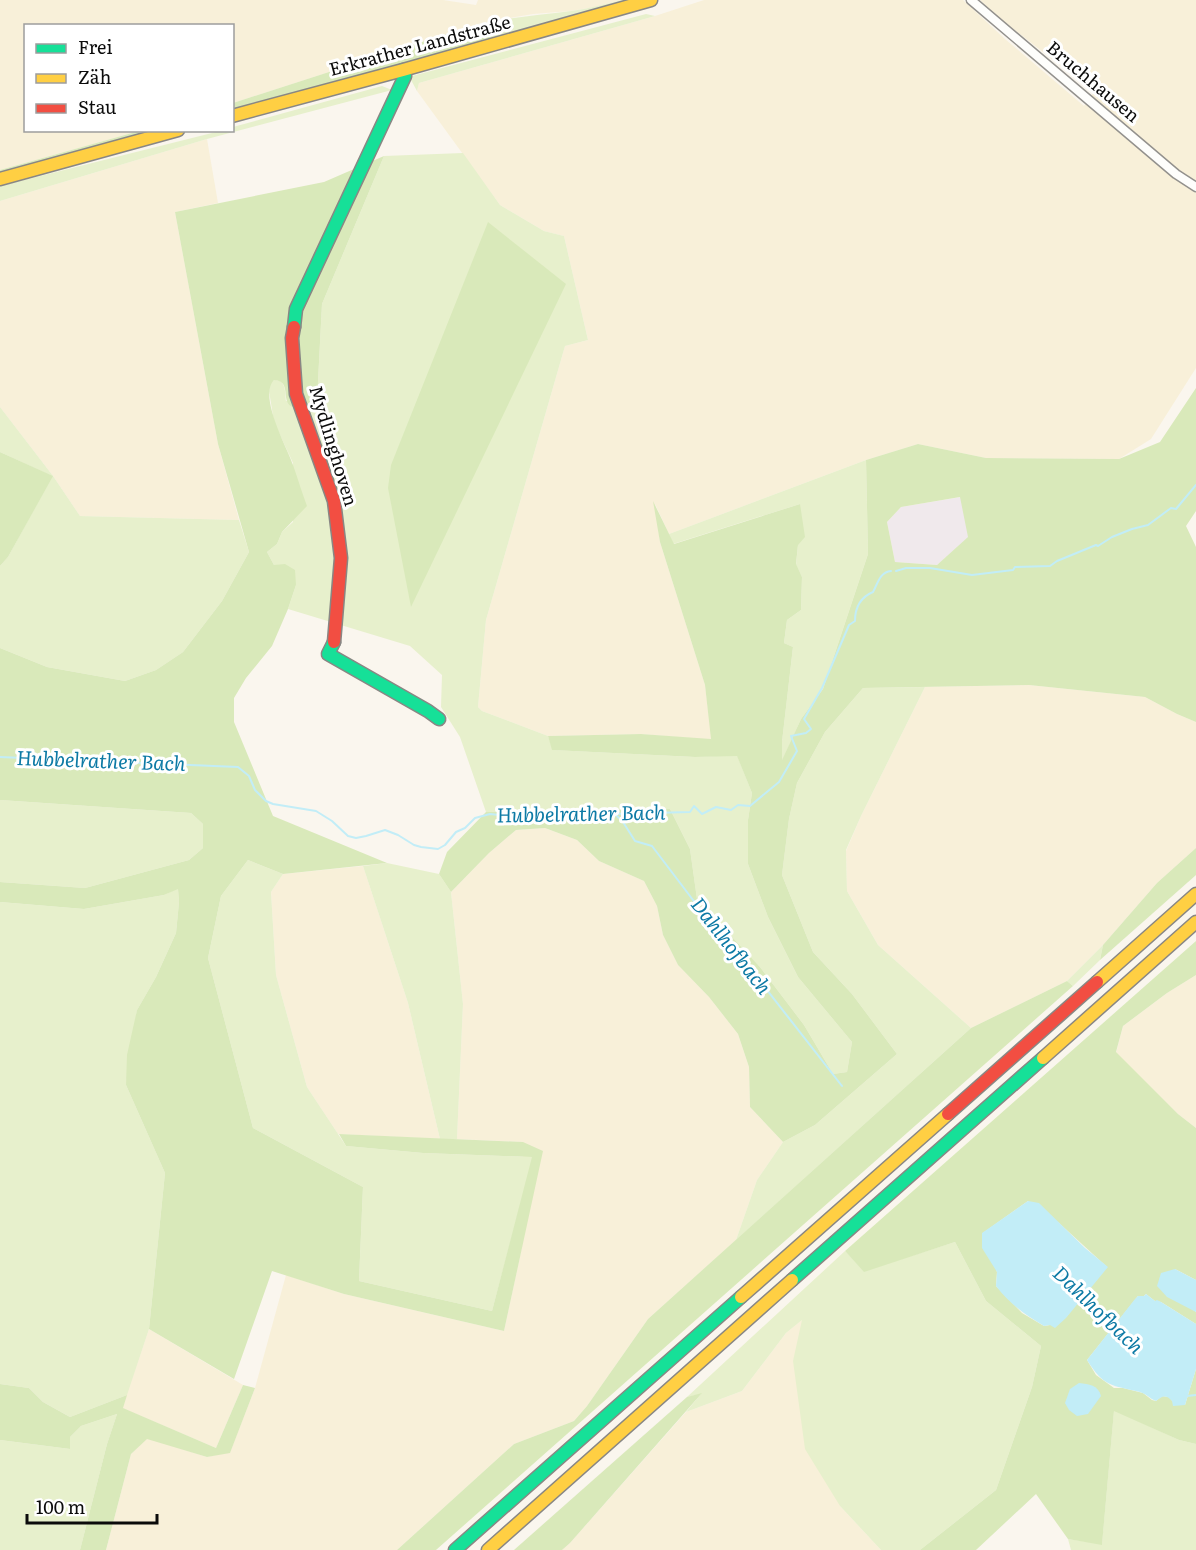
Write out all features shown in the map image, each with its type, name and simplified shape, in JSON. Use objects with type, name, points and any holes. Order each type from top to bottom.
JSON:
[{"type":"main road","name":"Erkrather Landstraße","points":[[234,115],[651,0]]},
{"type":"main road","name":"Mydlinghoven","points":[[403,70],[405,76],[297,309],[292,338],[296,394],[334,501],[341,558],[335,640],[328,654],[439,719]]},
{"type":"main road","points":[[0,179],[171,132]]},
{"type":"main road","points":[[455,1550],[1196,894]]},
{"type":"main road","points":[[488,1550],[1196,922]]},
{"type":"street","name":"Bruchhausen","points":[[971,0],[1176,174],[1196,187]]},
{"type":"shaded area","points":[[0,0],[443,0],[476,5],[478,0],[622,0],[571,11],[533,14],[481,23],[234,103],[234,24],[24,24],[24,132],[135,132],[0,170]]},
{"type":"shaded area","points":[[704,0],[963,0],[1084,106],[1094,92],[998,17],[980,0],[1196,0],[1196,368],[1151,439],[1119,459],[986,458],[918,444],[866,460],[669,534],[655,504],[660,542],[705,685],[712,740],[641,734],[548,736],[482,711],[478,707],[486,620],[565,346],[588,340],[564,236],[544,231],[500,205],[417,91],[419,83]]},
{"type":"shaded area","points":[[207,139],[218,203],[175,212],[218,444],[239,520],[80,516],[53,476],[0,407],[0,201]]},
{"type":"shaded area","points":[[961,497],[969,537],[937,565],[895,562],[887,522],[901,507]]},
{"type":"shaded area","points":[[1029,685],[1145,697],[1196,722],[1196,848],[1157,883],[1103,945],[1067,981],[971,1028],[878,945],[847,891],[846,851],[925,687]]},
{"type":"shaded area","points":[[545,828],[577,840],[599,861],[644,881],[657,906],[663,935],[678,965],[709,997],[738,1034],[749,1067],[750,1107],[783,1142],[757,1180],[736,1240],[648,1319],[574,1421],[514,1444],[397,1550],[106,1550],[131,1454],[147,1438],[207,1457],[230,1452],[255,1388],[286,1275],[344,1294],[504,1331],[522,1247],[523,1142],[457,1139],[463,1004],[451,892],[489,853],[516,830]]},
{"type":"shaded area","points":[[363,866],[408,1003],[440,1139],[338,1134],[307,1087],[276,975],[271,892],[283,874]]},
{"type":"shaded area","points":[[1196,975],[1196,1128],[1178,1114],[1116,1053],[1123,1026],[1167,993]]},
{"type":"shaded area","points":[[803,1319],[840,1506],[881,1550],[562,1550],[686,1412],[742,1391],[786,1333]]},
{"type":"shaded area","points":[[149,1329],[243,1385],[216,1448],[122,1408]]},
{"type":"green space","points":[[622,0],[635,0],[495,40],[478,31],[459,30],[500,20],[590,8]]},
{"type":"green space","points":[[646,14],[655,16],[419,83],[417,91],[411,80],[412,76]]},
{"type":"green space","points":[[459,30],[478,31],[495,40],[234,110],[234,103]]},
{"type":"green space","points":[[382,86],[392,90],[234,132],[234,127]]},
{"type":"green space","points":[[135,132],[160,132],[0,175],[0,170]]},
{"type":"green space","points":[[216,132],[233,132],[0,201],[0,186]]},
{"type":"green space","points":[[463,153],[500,205],[544,231],[564,236],[588,340],[565,346],[486,620],[478,707],[482,711],[548,736],[553,750],[695,757],[737,755],[752,793],[748,820],[748,864],[768,917],[798,977],[852,1042],[847,1072],[833,1074],[804,1025],[760,967],[697,899],[690,849],[670,809],[486,812],[460,737],[441,707],[442,675],[410,646],[288,609],[296,585],[274,565],[267,552],[277,544],[282,532],[293,522],[293,463],[274,422],[269,391],[270,383],[278,380],[283,384],[286,401],[317,401],[322,304],[384,156]]},
{"type":"green space","points":[[384,156],[322,304],[317,401],[314,405],[307,407],[292,407],[288,404],[284,385],[280,381],[274,380],[270,388],[269,398],[275,422],[307,506],[282,532],[277,544],[267,552],[274,565],[285,564],[295,570],[296,585],[272,646],[246,678],[234,698],[234,722],[273,816],[387,863],[283,874],[248,860],[221,896],[208,958],[253,1128],[363,1187],[359,1281],[492,1311],[532,1157],[423,1153],[346,1146],[339,1134],[523,1142],[543,1151],[504,1331],[344,1294],[272,1271],[234,1379],[149,1329],[165,1173],[126,1085],[127,1055],[137,1010],[156,977],[176,933],[178,889],[164,895],[84,909],[0,902],[0,882],[85,888],[189,860],[203,848],[203,824],[191,813],[0,800],[0,648],[47,667],[125,681],[156,670],[183,652],[222,601],[249,552],[218,444],[175,212],[324,182]]},
{"type":"green space","points":[[488,222],[566,284],[411,607],[388,488],[391,465]]},
{"type":"green space","points":[[1196,388],[1196,511],[1186,526],[1196,547],[1196,722],[1145,697],[1029,685],[863,688],[825,732],[797,783],[789,819],[782,875],[813,952],[852,994],[897,1054],[815,1125],[783,1142],[750,1107],[749,1067],[738,1034],[709,997],[678,965],[663,935],[657,906],[644,881],[599,861],[577,840],[545,828],[516,830],[489,853],[451,892],[439,874],[447,852],[486,812],[670,809],[690,849],[697,899],[760,967],[804,1025],[833,1074],[847,1072],[852,1042],[798,977],[768,917],[748,864],[748,820],[752,793],[737,756],[695,757],[552,750],[548,736],[641,734],[711,739],[705,685],[660,542],[653,501],[674,544],[800,504],[805,537],[798,545],[796,564],[802,577],[801,610],[787,620],[784,643],[793,647],[782,760],[801,719],[823,689],[868,554],[866,460],[918,444],[986,458],[1119,459],[1160,442]],"holes":[[[960,497],[968,537],[937,565],[895,562],[887,522],[901,507]]]},
{"type":"green space","points":[[0,407],[53,476],[80,516],[239,520],[249,552],[222,601],[183,652],[156,670],[125,681],[47,667],[0,648],[0,566],[8,557],[52,476],[0,452]]},
{"type":"green space","points":[[0,452],[53,476],[8,557],[0,566]]},
{"type":"green space","points":[[866,460],[868,554],[823,689],[801,719],[782,761],[782,742],[793,647],[784,643],[787,620],[801,610],[802,577],[796,565],[800,504],[673,544],[669,534]]},
{"type":"green space","points":[[925,687],[846,850],[847,891],[878,945],[971,1028],[736,1240],[757,1180],[783,1142],[815,1125],[897,1054],[852,994],[813,952],[782,875],[789,819],[797,783],[825,732],[863,688]]},
{"type":"green space","points":[[0,800],[191,813],[203,824],[203,848],[189,860],[85,888],[0,882]]},
{"type":"green space","points":[[1196,848],[1196,875],[1100,960],[1103,945],[1157,883]]},
{"type":"green space","points":[[248,860],[283,874],[271,892],[276,975],[307,1087],[346,1146],[423,1153],[533,1157],[492,1311],[359,1281],[363,1187],[253,1128],[208,958],[221,896]]},
{"type":"green space","points":[[387,863],[439,874],[451,892],[463,1004],[457,1139],[440,1139],[408,1003],[363,866]]},
{"type":"green space","points":[[178,888],[176,933],[156,977],[137,1010],[126,1085],[165,1173],[149,1329],[127,1395],[70,1417],[43,1402],[29,1388],[0,1384],[0,902],[84,909],[164,895]]},
{"type":"green space","points":[[1196,941],[1196,975],[1167,993],[1123,1026],[1116,1052],[1178,1114],[1196,1128],[1196,1280],[1175,1269],[1192,1309],[1196,1312],[1196,1324],[1146,1294],[1138,1296],[1087,1360],[1096,1375],[1114,1388],[1143,1393],[1156,1401],[1162,1396],[1169,1397],[1174,1403],[1185,1405],[1196,1369],[1196,1444],[1179,1440],[1114,1411],[1102,1545],[1068,1539],[1036,1494],[976,1550],[920,1550],[996,1490],[1032,1387],[1041,1346],[986,1301],[955,1242],[864,1272],[845,1251]],"holes":[[[1028,1201],[1059,1223],[1107,1267],[1050,1325],[1044,1326],[1022,1313],[996,1286],[997,1272],[983,1233]]]},
{"type":"green space","points":[[1103,945],[1100,960],[1073,986],[1067,981]]},
{"type":"green space","points":[[1067,981],[1073,986],[436,1550],[397,1550],[514,1444],[574,1421],[648,1319],[971,1028]]},
{"type":"green space","points":[[955,1242],[986,1301],[1041,1346],[1032,1387],[996,1490],[920,1550],[881,1550],[840,1506],[805,1449],[793,1361],[802,1320],[786,1333],[742,1391],[686,1412],[701,1394],[687,1397],[845,1251],[864,1271]]},
{"type":"green space","points":[[0,1384],[29,1388],[43,1402],[70,1417],[127,1395],[123,1408],[216,1448],[243,1385],[255,1388],[230,1453],[207,1457],[147,1439],[131,1454],[106,1550],[80,1550],[117,1414],[81,1426],[70,1437],[70,1449],[0,1440]]},
{"type":"green space","points":[[702,1393],[562,1550],[514,1550],[687,1397]]},
{"type":"green space","points":[[1114,1410],[1179,1440],[1196,1444],[1196,1550],[1071,1550],[1068,1539],[1102,1544]]},
{"type":"green space","points":[[117,1414],[80,1550],[0,1550],[0,1440],[70,1449],[70,1437],[81,1426]]},
{"type":"water","points":[[1028,1201],[1039,1203],[1108,1267],[1055,1328],[1050,1325],[1044,1326],[1030,1318],[1001,1292],[996,1286],[997,1272],[982,1248],[982,1233]]},
{"type":"water","points":[[1175,1269],[1196,1280],[1196,1312],[1167,1297],[1157,1286],[1161,1273]]},
{"type":"water","points":[[1146,1294],[1196,1324],[1196,1369],[1185,1405],[1173,1406],[1172,1401],[1166,1397],[1156,1401],[1142,1393],[1109,1384],[1098,1375],[1087,1360],[1135,1299]]},
{"type":"water","points":[[1079,1383],[1095,1387],[1101,1396],[1088,1414],[1077,1416],[1069,1410],[1065,1403],[1070,1389]]},
{"type":"waterway","name":"Hubbelrather Bach","points":[[896,571],[906,568],[930,568],[972,575],[1013,570],[1015,567],[1050,566],[1057,561],[1098,546],[1112,537],[1148,525],[1171,508],[1176,509],[1196,485]]},
{"type":"waterway","name":"Hubbelrather Bach","points":[[0,757],[238,767],[249,776],[255,790],[266,801],[316,811],[332,821],[348,836],[356,838],[385,830],[414,845],[438,849],[475,818],[490,814],[537,816],[690,812],[694,806],[702,814],[716,807],[731,810],[738,805],[750,806],[779,782],[797,751],[791,736],[806,733],[811,729],[804,719],[822,688],[849,625],[855,621],[860,603],[873,592],[882,576],[891,571]]},
{"type":"waterway","name":"Dahlhofbach","points":[[615,814],[635,841],[652,846],[842,1086]]},
{"type":"waterway","name":"Dahlhofbach","points":[[1083,1296],[1116,1327]]},
{"type":"waterway","name":"Dahlhofbach","points":[[1185,1394],[1187,1396],[1196,1395]]},
{"type":"traffic: fast","points":[[294,327],[296,309],[405,76],[403,70]]},
{"type":"traffic: fast","points":[[334,642],[328,654],[439,719]]},
{"type":"traffic: fast","points":[[792,1280],[1043,1058]]},
{"type":"traffic: fast","points":[[455,1550],[741,1297]]},
{"type":"traffic: slow","points":[[234,115],[651,0]]},
{"type":"traffic: slow","points":[[0,179],[171,132]]},
{"type":"traffic: slow","points":[[1097,982],[1196,894]]},
{"type":"traffic: slow","points":[[1043,1058],[1196,922]]},
{"type":"traffic: slow","points":[[741,1297],[948,1114]]},
{"type":"traffic: slow","points":[[488,1550],[792,1280]]},
{"type":"traffic: jam","points":[[294,327],[292,338],[296,394],[334,501],[341,558],[334,642]]},
{"type":"traffic: jam","points":[[948,1114],[1097,982]]}]
